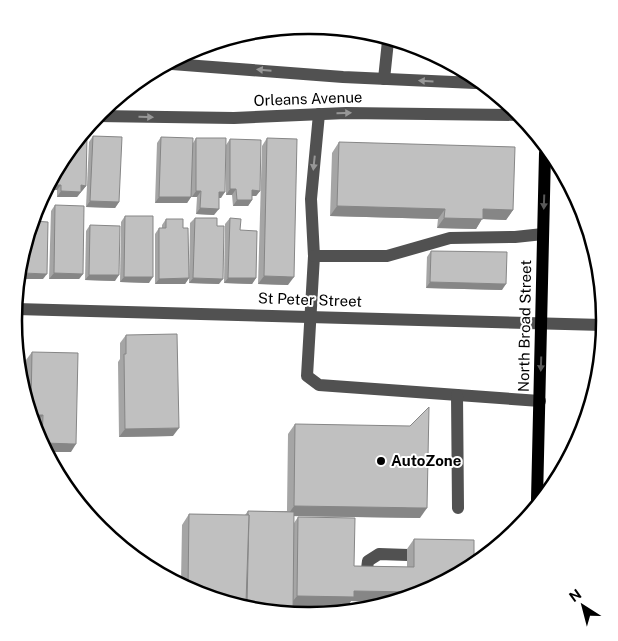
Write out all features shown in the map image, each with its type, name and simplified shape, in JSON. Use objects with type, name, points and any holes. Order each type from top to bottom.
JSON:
[{"type":"main road","name":"North Broad Street","points":[[537,493],[546,159]]},
{"type":"street","points":[[384,79],[388,45]]},
{"type":"street","name":"Orleans Avenue","points":[[181,65],[384,79],[469,83]]},
{"type":"street","points":[[319,114],[311,199],[314,256],[307,376],[319,385],[540,401]]},
{"type":"street","name":"Orleans Avenue","points":[[108,116],[234,118],[319,114],[509,115]]},
{"type":"street","points":[[314,256],[388,256],[450,238],[515,237],[543,234]]},
{"type":"street","name":"St Peter Street","points":[[23,309],[596,325]]},
{"type":"street","points":[[457,395],[458,508]]},
{"type":"street","points":[[366,576],[368,561],[379,554],[408,555]]},
{"type":"building","points":[[93,136],[122,137],[119,202],[90,201]]},
{"type":"building","points":[[161,137],[193,138],[191,197],[159,197]]},
{"type":"building","points":[[196,138],[226,138],[225,192],[219,192],[219,209],[200,208],[201,191],[196,191]]},
{"type":"building","points":[[267,138],[297,139],[294,277],[264,276]]},
{"type":"building","points":[[230,139],[261,140],[260,191],[252,190],[252,200],[237,200],[236,189],[230,189]]},
{"type":"building","points":[[87,140],[86,186],[81,185],[81,192],[61,191],[61,185],[57,185],[71,161]]},
{"type":"building","points":[[339,142],[515,147],[513,210],[483,209],[483,219],[444,218],[445,209],[337,206]]},
{"type":"building","points":[[55,205],[84,206],[83,274],[54,273]]},
{"type":"building","points":[[125,216],[153,216],[153,277],[124,277]]},
{"type":"building","points":[[195,218],[217,218],[217,226],[224,226],[223,279],[193,278]]},
{"type":"building","points":[[230,218],[241,219],[240,230],[257,231],[256,278],[228,278]]},
{"type":"building","points":[[166,219],[183,219],[183,228],[188,228],[189,278],[159,279],[159,228],[166,228]]},
{"type":"building","points":[[40,221],[48,222],[47,274],[27,273],[32,246]]},
{"type":"building","points":[[90,225],[120,226],[119,275],[89,275]]},
{"type":"building","points":[[431,251],[507,252],[506,284],[430,282]]},
{"type":"building","points":[[177,334],[179,428],[125,429],[124,354],[126,354],[126,335]]},
{"type":"building","points":[[32,352],[78,353],[76,444],[50,443],[43,426],[43,415],[39,415],[31,392]]},
{"type":"building","points":[[429,407],[427,508],[294,506],[295,424],[410,426]]},
{"type":"building","points":[[248,511],[294,512],[293,606],[272,605],[247,600]]},
{"type":"building","points":[[189,514],[249,515],[246,599],[217,592],[188,580]]},
{"type":"building","points":[[298,517],[355,518],[354,566],[414,567],[414,539],[474,540],[474,555],[468,559],[436,577],[402,592],[354,591],[354,597],[297,596]]},
{"type":"place","name":"AutoZone","points":[[381,461]]}]
